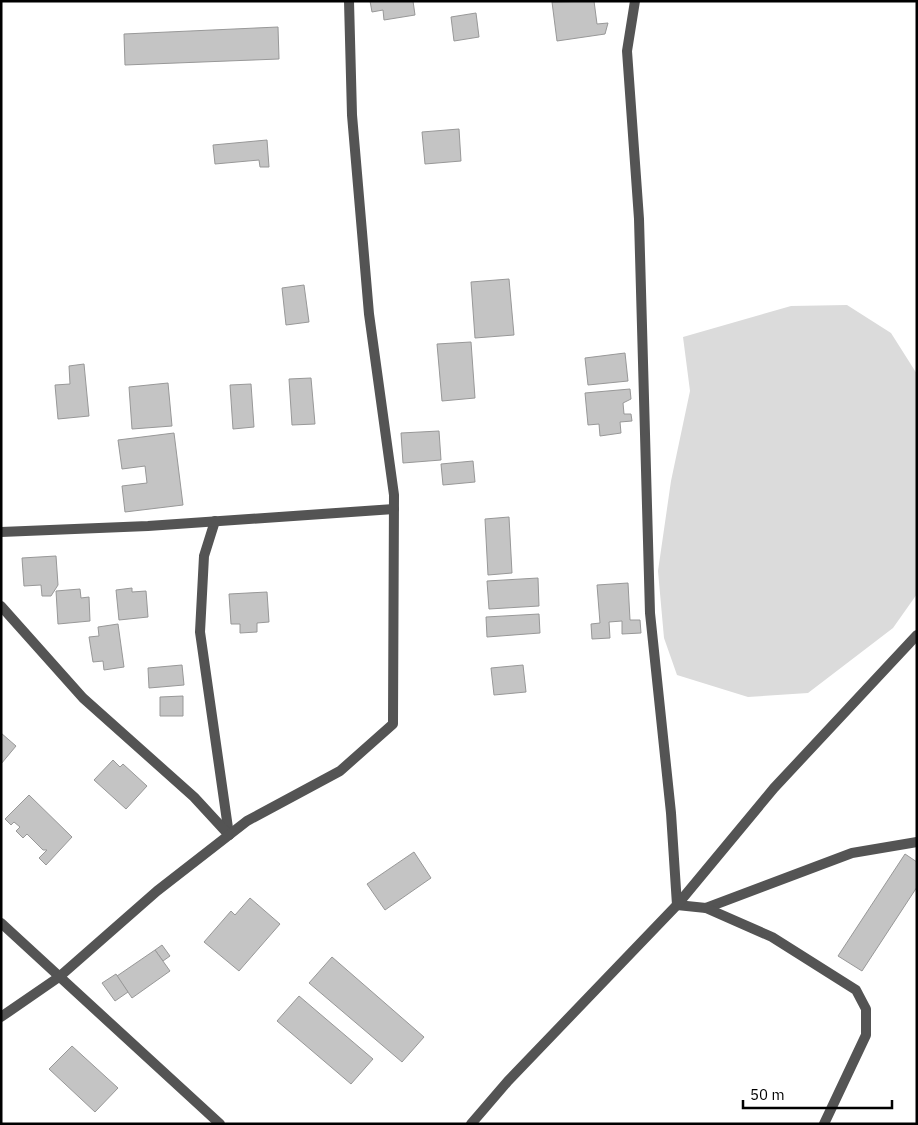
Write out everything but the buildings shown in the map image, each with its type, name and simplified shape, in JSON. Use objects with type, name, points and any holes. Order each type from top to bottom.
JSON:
[{"type":"street","points":[[1,1017],[59,977],[157,891],[247,821],[340,771],[393,724],[394,509],[368,304],[352,116],[349,1]]},
{"type":"street","points":[[635,1],[627,51],[639,218],[650,614],[671,813],[677,905]]},
{"type":"street","points":[[1,532],[215,521],[394,509]]},
{"type":"street","points":[[215,521],[204,556],[200,632],[229,835]]},
{"type":"street","points":[[1,606],[83,698],[194,797],[229,835]]},
{"type":"street","points":[[471,1124],[508,1082],[677,905],[774,788],[917,635]]},
{"type":"street","points":[[706,908],[852,853],[917,842]]},
{"type":"street","points":[[677,905],[706,908],[772,937],[856,990],[866,1009],[866,1035],[824,1124]]},
{"type":"street","points":[[1,923],[220,1124]]},
{"type":"shaded area","points":[[847,305],[891,333],[917,374],[917,594],[893,628],[808,693],[748,697],[677,675],[664,638],[658,571],[671,481],[690,391],[683,337],[791,306]]}]
